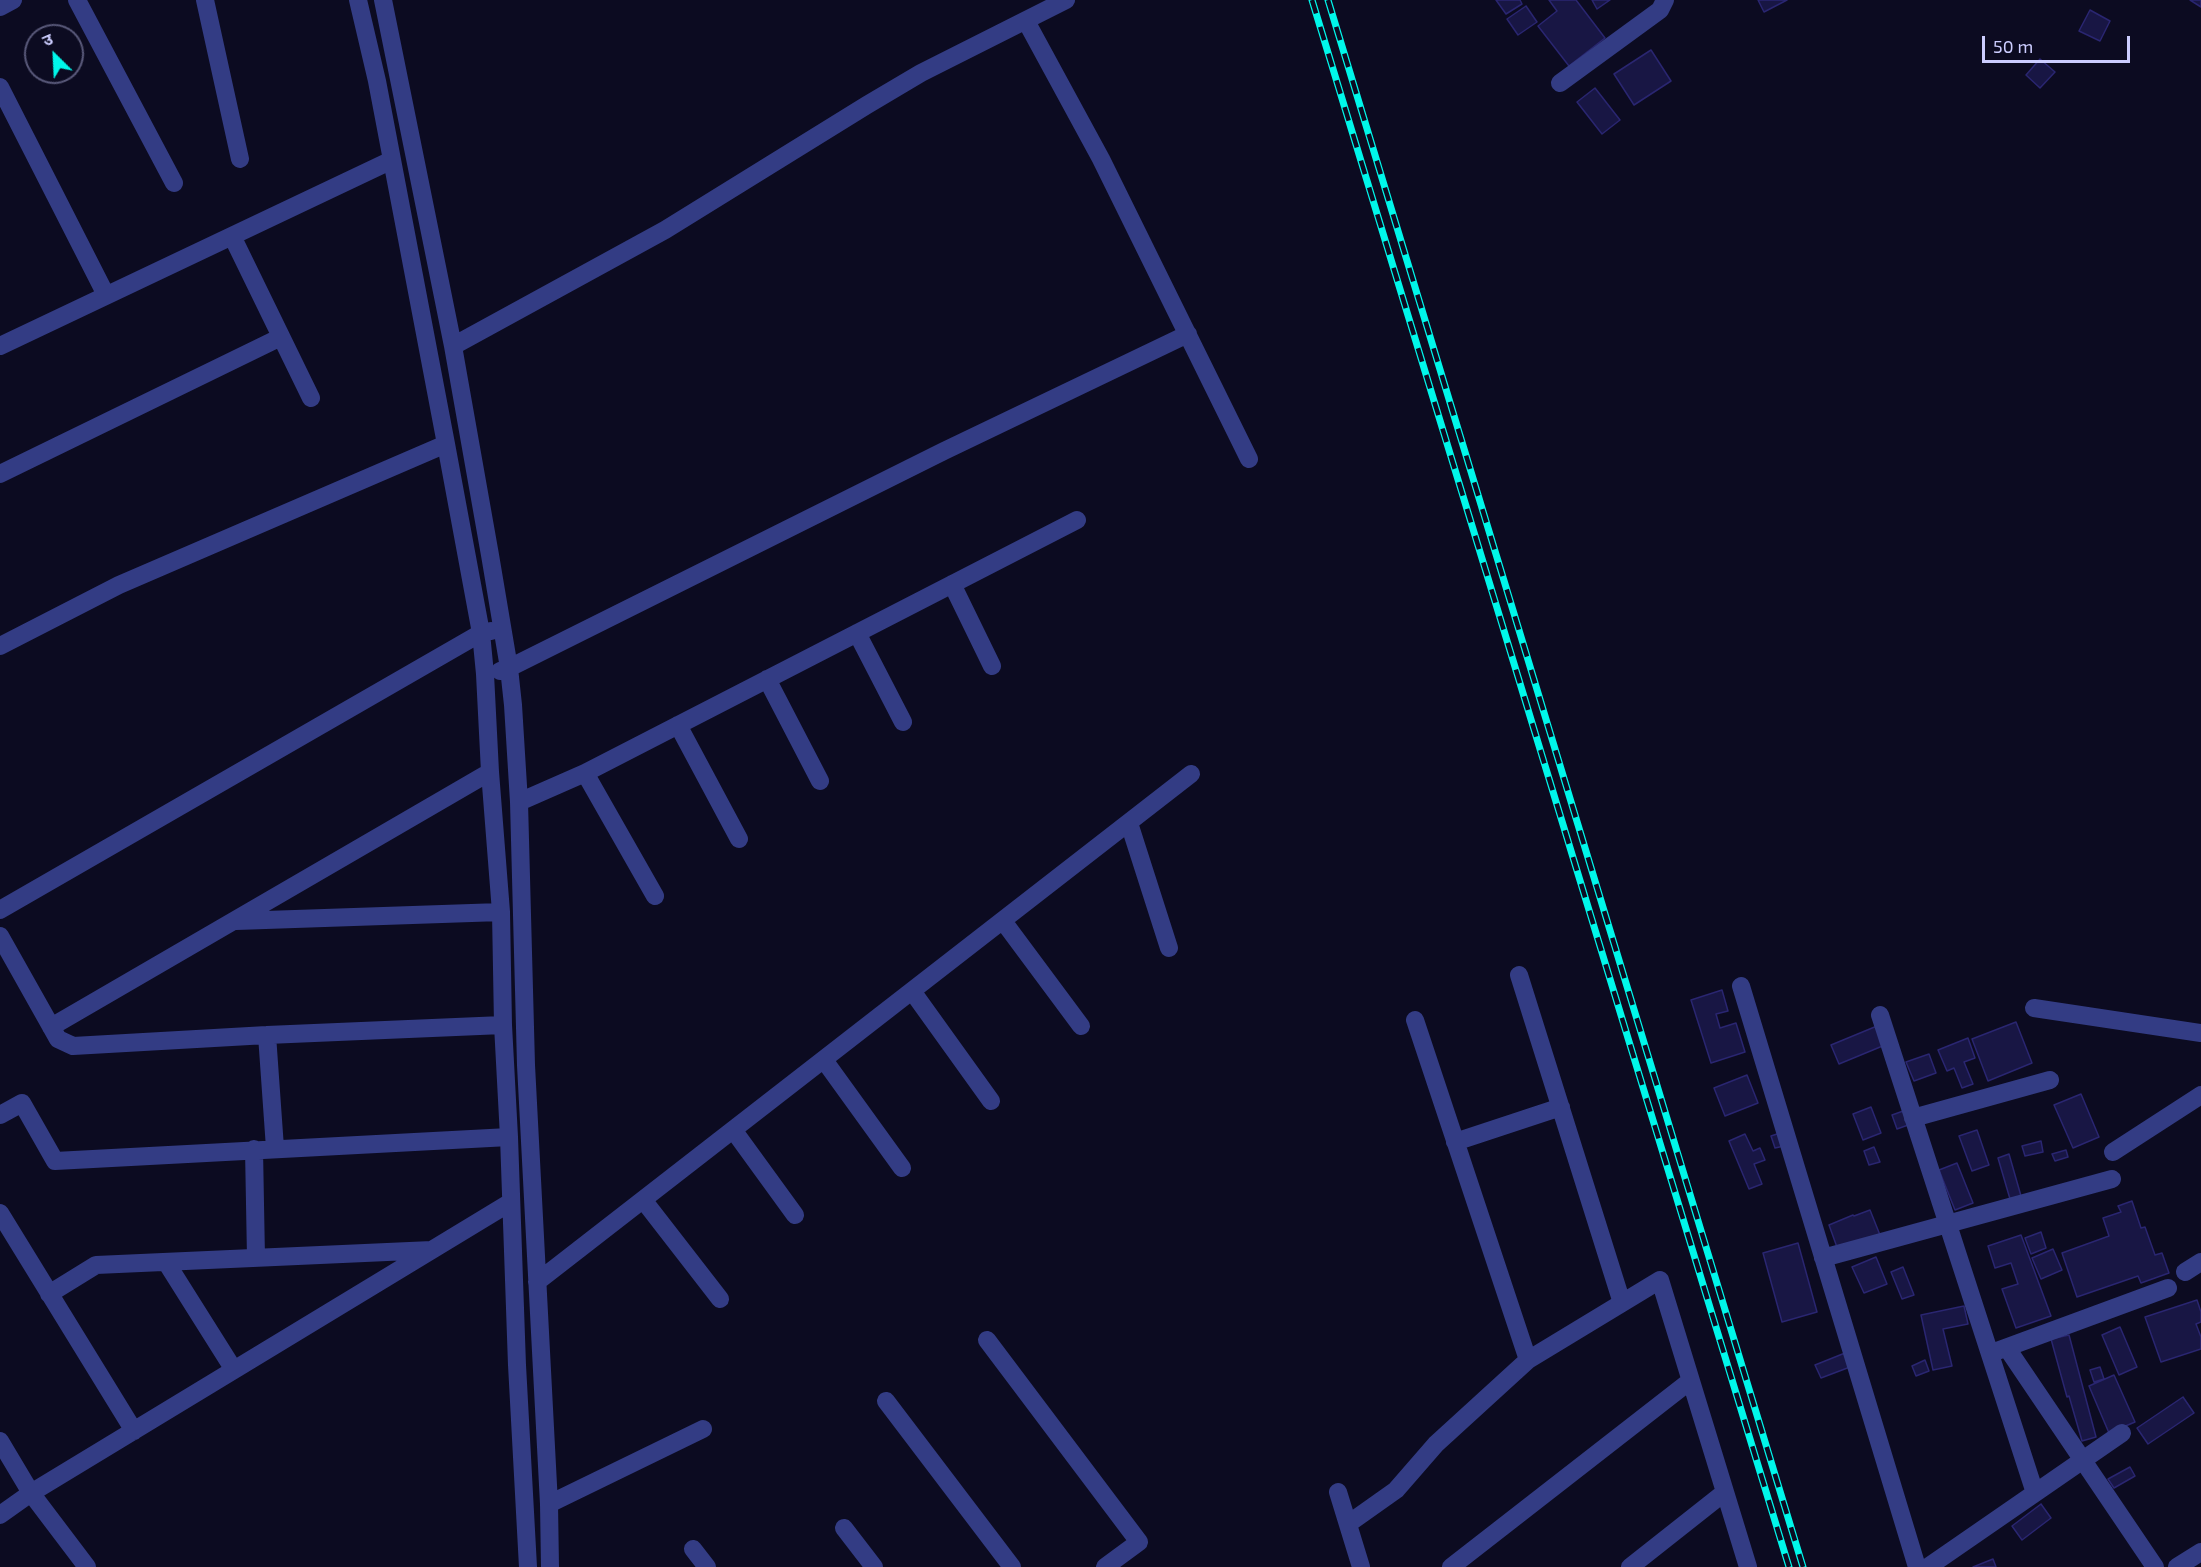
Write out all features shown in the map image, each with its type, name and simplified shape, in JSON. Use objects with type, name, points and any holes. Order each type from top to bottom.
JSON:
[{"type":"street","points":[[0,7],[13,0]]},
{"type":"street","points":[[77,0],[174,183]]},
{"type":"street","points":[[205,0],[240,159]]},
{"type":"street","points":[[358,0],[392,160],[481,633],[501,912],[503,1025],[517,1365],[528,1567]]},
{"type":"street","points":[[383,0],[453,346],[509,668],[519,802],[526,1065],[549,1504],[550,1567]]},
{"type":"street","points":[[453,346],[664,230],[912,79],[1066,0]]},
{"type":"street","points":[[1560,83],[1660,10],[1665,0]]},
{"type":"street","points":[[1026,21],[1086,130],[1249,459]]},
{"type":"street","points":[[0,87],[106,295]]},
{"type":"street","points":[[0,346],[392,160]]},
{"type":"street","points":[[232,236],[311,398]]},
{"type":"street","points":[[485,674],[509,668],[944,451],[1188,334]]},
{"type":"street","points":[[0,474],[281,337]]},
{"type":"street","points":[[0,646],[118,585],[446,444]]},
{"type":"street","points":[[519,802],[585,773],[1077,520]]},
{"type":"street","points":[[952,584],[992,666]]},
{"type":"street","points":[[1,907],[481,633],[502,628]]},
{"type":"street","points":[[857,633],[903,722]]},
{"type":"street","points":[[767,679],[820,781]]},
{"type":"street","points":[[678,724],[740,839]]},
{"type":"street","points":[[51,1027],[490,772]]},
{"type":"street","points":[[585,773],[655,896]]},
{"type":"street","points":[[537,1282],[1191,774]]},
{"type":"street","points":[[1129,823],[1169,948]]},
{"type":"street","points":[[234,921],[501,912]]},
{"type":"street","points":[[1003,921],[1081,1026]]},
{"type":"street","points":[[0,936],[58,1039],[73,1046],[503,1025]]},
{"type":"street","points":[[1519,975],[1622,1303]]},
{"type":"street","points":[[1741,986],[1917,1567]]},
{"type":"street","points":[[912,991],[991,1101]]},
{"type":"street","points":[[2034,1008],[2201,1033]]},
{"type":"street","points":[[1880,1015],[1948,1224],[1999,1351],[2035,1493]]},
{"type":"street","points":[[1415,1020],[1528,1360]]},
{"type":"street","points":[[267,1035],[275,1148]]},
{"type":"street","points":[[824,1060],[902,1168]]},
{"type":"street","points":[[1913,1118],[2050,1080]]},
{"type":"street","points":[[2113,1152],[2201,1095]]},
{"type":"street","points":[[0,1115],[22,1103],[55,1161],[509,1137]]},
{"type":"street","points":[[1455,1142],[1561,1107]]},
{"type":"street","points":[[734,1131],[795,1215]]},
{"type":"street","points":[[254,1149],[256,1258]]},
{"type":"street","points":[[1823,1258],[2112,1179]]},
{"type":"street","points":[[644,1201],[720,1299]]},
{"type":"street","points":[[0,1515],[31,1493],[511,1202]]},
{"type":"street","points":[[0,1214],[8,1240],[49,1294],[134,1431]]},
{"type":"street","points":[[49,1294],[96,1265],[435,1250]]},
{"type":"street","points":[[166,1262],[234,1370]]},
{"type":"street","points":[[2185,1272],[2201,1262]]},
{"type":"street","points":[[1348,1524],[1396,1490],[1436,1444],[1528,1360],[1660,1280],[1748,1567]]},
{"type":"street","points":[[1999,1351],[2168,1288]]},
{"type":"street","points":[[987,1340],[1139,1542],[1105,1567]]},
{"type":"street","points":[[1999,1351],[2082,1461],[2155,1567]]},
{"type":"street","points":[[1451,1567],[1690,1381]]},
{"type":"street","points":[[886,1401],[1012,1567]]},
{"type":"street","points":[[549,1504],[703,1429]]},
{"type":"street","points":[[1928,1567],[2122,1433]]},
{"type":"street","points":[[0,1441],[31,1493],[87,1567]]},
{"type":"street","points":[[1338,1492],[1361,1567]]},
{"type":"street","points":[[1630,1567],[1725,1492]]},
{"type":"street","points":[[844,1528],[874,1567]]},
{"type":"street","points":[[693,1549],[707,1567]]},
{"type":"street","points":[[2177,1567],[2201,1552]]},
{"type":"building","points":[[1496,0],[1520,0],[1522,4],[1506,14]]},
{"type":"building","points":[[1549,0],[1576,0],[1605,38],[1569,66],[1538,26],[1557,11]]},
{"type":"building","points":[[1592,0],[1610,0],[1597,9]]},
{"type":"building","points":[[1758,0],[1787,0],[1764,12]]},
{"type":"building","points":[[2190,0],[2201,0],[2201,7]]},
{"type":"building","points":[[1526,6],[1537,22],[1518,35],[1507,19]]},
{"type":"building","points":[[2090,10],[2110,21],[2100,41],[2079,31]]},
{"type":"building","points":[[1651,50],[1671,81],[1634,105],[1614,74]]},
{"type":"building","points":[[2040,59],[2055,72],[2040,88],[2026,75]]},
{"type":"building","points":[[1595,88],[1620,120],[1602,134],[1577,102]]},
{"type":"building","points":[[1722,990],[1728,1011],[1716,1014],[1720,1028],[1736,1023],[1745,1052],[1711,1063],[1691,1000]]},
{"type":"building","points":[[2016,1022],[2032,1063],[1988,1081],[1972,1039]]},
{"type":"building","points":[[1877,1026],[1885,1045],[1839,1064],[1831,1045]]},
{"type":"building","points":[[1968,1038],[1975,1058],[1964,1062],[1973,1084],[1962,1088],[1954,1068],[1947,1071],[1938,1050]]},
{"type":"building","points":[[1929,1054],[1936,1073],[1914,1081],[1906,1062]]},
{"type":"building","points":[[1747,1075],[1758,1103],[1725,1116],[1714,1088]]},
{"type":"building","points":[[2081,1094],[2099,1137],[2073,1148],[2054,1105]]},
{"type":"building","points":[[1871,1107],[1881,1133],[1863,1140],[1853,1114]]},
{"type":"building","points":[[1906,1110],[1911,1124],[1897,1129],[1892,1115]]},
{"type":"building","points":[[1977,1130],[1989,1165],[1972,1171],[1959,1136]]},
{"type":"building","points":[[1780,1133],[1784,1146],[1775,1148],[1771,1136]]},
{"type":"building","points":[[1745,1134],[1753,1151],[1760,1148],[1765,1160],[1754,1164],[1762,1184],[1749,1189],[1729,1141]]},
{"type":"building","points":[[2041,1141],[2043,1152],[2025,1156],[2022,1146]]},
{"type":"building","points":[[1874,1147],[1880,1162],[1869,1165],[1864,1151]]},
{"type":"building","points":[[2066,1150],[2068,1157],[2055,1161],[2052,1154]]},
{"type":"building","points":[[2009,1154],[2021,1196],[2010,1199],[1998,1158]]},
{"type":"building","points":[[1957,1163],[1973,1203],[1955,1210],[1939,1170]]},
{"type":"building","points":[[2132,1201],[2141,1228],[2145,1227],[2155,1255],[2162,1253],[2169,1273],[2141,1283],[2138,1276],[2077,1297],[2062,1253],[2109,1236],[2103,1218],[2121,1212],[2118,1206]]},
{"type":"building","points":[[1870,1210],[1880,1235],[1838,1250],[1829,1225]]},
{"type":"building","points":[[2041,1232],[2046,1248],[2031,1254],[2025,1238]]},
{"type":"building","points":[[2021,1235],[2051,1316],[2016,1328],[2002,1289],[2018,1284],[2011,1263],[1995,1268],[1988,1246]]},
{"type":"building","points":[[1798,1243],[1817,1312],[1782,1322],[1763,1253]]},
{"type":"building","points":[[2053,1249],[2062,1270],[2041,1279],[2032,1258]]},
{"type":"building","points":[[1876,1257],[1887,1284],[1864,1293],[1852,1267]]},
{"type":"building","points":[[1903,1267],[1914,1295],[1902,1299],[1891,1272]]},
{"type":"building","points":[[2197,1300],[2201,1312],[2201,1322],[2196,1324],[2201,1337],[2201,1349],[2161,1362],[2145,1317]]},
{"type":"building","points":[[1964,1306],[1968,1324],[1943,1329],[1952,1366],[1933,1370],[1921,1315]]},
{"type":"building","points":[[2120,1327],[2137,1367],[2119,1375],[2102,1335]]},
{"type":"building","points":[[2069,1335],[2096,1437],[2082,1441],[2051,1339]]},
{"type":"building","points":[[1845,1353],[1850,1367],[1821,1378],[1815,1365]]},
{"type":"building","points":[[1925,1360],[1929,1371],[1916,1376],[1912,1366]]},
{"type":"building","points":[[2100,1367],[2104,1379],[2094,1382],[2090,1370]]},
{"type":"building","points":[[2114,1375],[2135,1422],[2109,1433],[2089,1386]]},
{"type":"building","points":[[2183,1397],[2194,1413],[2148,1444],[2137,1428]]},
{"type":"building","points":[[2130,1467],[2135,1476],[2114,1488],[2108,1479]]},
{"type":"building","points":[[2041,1504],[2051,1518],[2022,1540],[2012,1526]]},
{"type":"building","points":[[1993,1559],[1996,1567],[1973,1567]]},
{"type":"railway","points":[[1312,0],[1789,1567]]},
{"type":"railway","points":[[1328,0],[1803,1567]]}]
